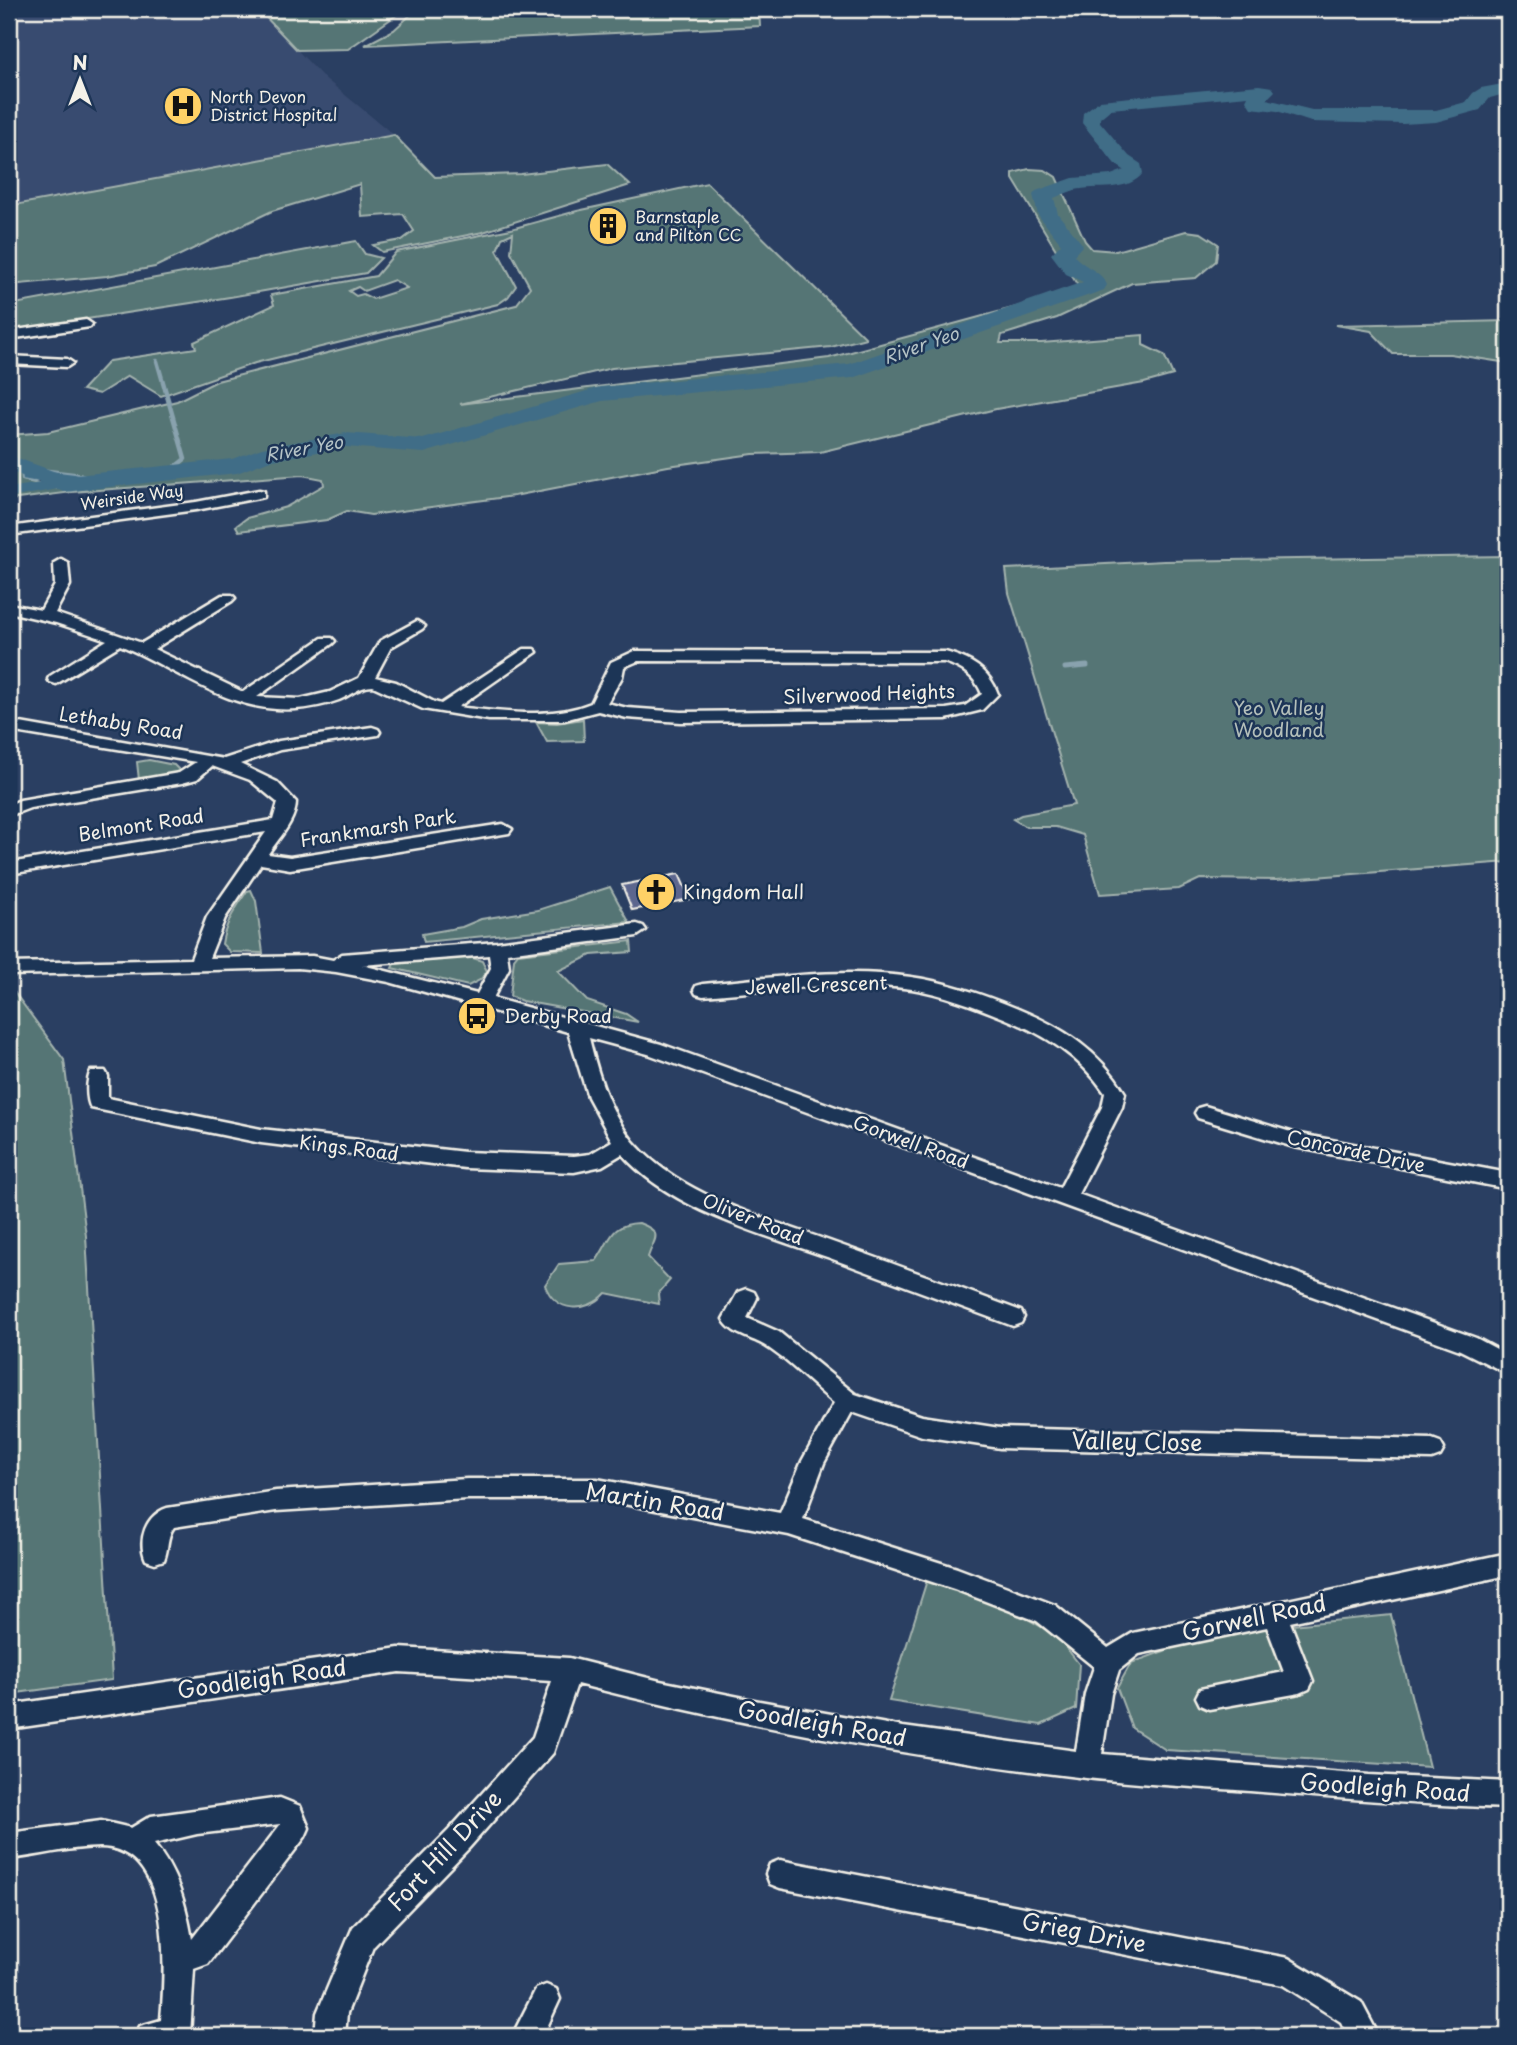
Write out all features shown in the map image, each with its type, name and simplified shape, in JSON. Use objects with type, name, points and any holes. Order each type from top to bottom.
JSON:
[{"type":"street","points":[[9,335],[86,324]]},
{"type":"street","points":[[9,359],[67,363]]},
{"type":"street","name":"Weirside Way","points":[[9,531],[196,506],[259,494]]},
{"type":"street","points":[[45,615],[61,592],[64,569],[61,563]]},
{"type":"street","points":[[143,649],[227,598]]},
{"type":"street","points":[[9,608],[45,615],[119,639],[245,698],[269,704],[304,704],[331,698],[365,681],[385,644],[417,626]]},
{"type":"street","points":[[56,680],[119,639]]},
{"type":"street","points":[[245,698],[327,641]]},
{"type":"street","points":[[444,709],[529,652]]},
{"type":"street","name":"Silverwood Heights","points":[[635,656],[945,657],[956,659],[980,674],[990,694],[982,706],[963,713],[946,715],[681,717],[627,713],[597,706],[610,685],[617,665],[624,659],[635,656]]},
{"type":"street","points":[[365,681],[384,685],[429,706],[484,714],[561,717],[580,715],[597,706]]},
{"type":"street","name":"Lethaby Road","points":[[9,726],[218,762],[256,776],[283,797],[287,809],[280,824]]},
{"type":"street","points":[[9,811],[26,804],[182,778],[218,762],[269,747],[372,732]]},
{"type":"street","points":[[197,966],[216,916],[280,824]]},
{"type":"street","name":"Belmont Road","points":[[9,868],[280,824]]},
{"type":"street","name":"Frankmarsh Park","points":[[258,858],[290,863],[503,829]]},
{"type":"street","points":[[9,969],[300,963],[497,948],[637,930]]},
{"type":"street","points":[[482,1001],[500,968],[497,948]]},
{"type":"street","name":"Gorwell Road","points":[[300,963],[379,974],[653,1049],[1468,1344],[1508,1365]]},
{"type":"street","name":"Jewell Crescent","points":[[703,989],[874,980],[909,982],[981,1001],[1028,1020],[1065,1040],[1089,1058],[1115,1093],[1112,1107],[1066,1197]]},
{"type":"street","name":"Oliver Road","points":[[577,1028],[589,1079],[606,1116],[638,1159],[674,1185],[750,1221],[1013,1317]]},
{"type":"street","name":"Kings Road","points":[[98,1076],[98,1103],[261,1136],[371,1151],[500,1163],[564,1165],[595,1161],[624,1143]]},
{"type":"street","name":"Concorde Drive","points":[[1205,1113],[1294,1140],[1508,1181]]},
{"type":"street","name":"Valley Close","points":[[746,1298],[734,1319],[739,1324],[771,1338],[847,1401],[922,1426],[1000,1438],[1432,1449]]},
{"type":"street","points":[[789,1525],[797,1495],[811,1462],[847,1401]]},
{"type":"street","name":"Martin Road","points":[[155,1552],[156,1531],[167,1518],[276,1501],[467,1489],[597,1489],[789,1525],[957,1579],[1046,1613],[1108,1663]]},
{"type":"street","name":"Gorwell Road","points":[[1108,1663],[1133,1644],[1508,1564]]},
{"type":"street","points":[[1209,1697],[1300,1681],[1275,1614]]},
{"type":"street","name":"Goodleigh Road","points":[[9,1717],[400,1660],[569,1670],[660,1693],[795,1720],[903,1739],[1087,1765],[1370,1788],[1508,1796]]},
{"type":"street","points":[[1087,1765],[1098,1694],[1108,1663]]},
{"type":"street","name":"Fort Hill Drive","points":[[330,2036],[332,2013],[363,1937],[459,1839],[544,1744],[569,1670]]},
{"type":"street","points":[[135,1842],[151,1829],[279,1811],[290,1815],[295,1828],[198,1954],[180,1958]]},
{"type":"street","points":[[9,1846],[101,1834],[135,1842],[155,1863],[174,1910],[180,1958],[167,2035]]},
{"type":"street","name":"Grieg Drive","points":[[780,1874],[1288,1972],[1351,2012],[1364,2036]]},
{"type":"street","points":[[527,2036],[546,1999]]},
{"type":"shaded area","name":"North Devon District Hospital","points":[[9,9],[258,9],[322,76],[394,135],[9,206]]},
{"type":"shaded area","points":[[34,468],[75,473],[112,483],[71,491],[49,487],[47,479],[33,482],[22,480],[21,470]]},
{"type":"green space","points":[[258,9],[405,9],[348,49],[297,50]]},
{"type":"green space","points":[[417,9],[759,9],[760,26],[365,45],[394,30]]},
{"type":"green space","points":[[394,135],[435,177],[521,174],[607,164],[630,185],[483,232],[382,252],[373,245],[402,240],[414,231],[403,214],[362,217],[360,184],[272,211],[155,267],[107,276],[9,285],[9,206]]},
{"type":"green space","points":[[1029,169],[1045,170],[1056,177],[1085,241],[1092,249],[1116,251],[1186,231],[1201,233],[1218,244],[1216,261],[1196,278],[1132,283],[1057,318],[1002,335],[1000,343],[1041,343],[1143,335],[1143,345],[1164,355],[1173,375],[1144,383],[996,409],[820,452],[753,454],[668,466],[514,496],[371,515],[347,511],[327,520],[239,531],[236,526],[247,518],[286,507],[324,485],[323,479],[302,475],[72,492],[9,500],[9,435],[48,432],[177,401],[217,381],[516,305],[530,287],[511,252],[513,233],[502,238],[497,250],[516,286],[508,297],[498,304],[255,363],[161,396],[128,376],[99,394],[82,390],[109,361],[196,348],[194,342],[274,305],[271,295],[376,276],[396,252],[511,229],[577,211],[707,183],[866,338],[831,347],[612,368],[460,404],[829,358],[1038,301],[1078,286],[1013,179],[1013,173]],"holes":[[[394,280],[407,288],[373,299],[363,294],[356,296],[349,291],[358,287],[364,291]],[[75,473],[110,483],[72,492],[22,480]]]},
{"type":"green space","points":[[356,241],[365,254],[381,258],[366,273],[9,331],[9,305]]},
{"type":"green space","points":[[1508,321],[1508,363],[1450,354],[1393,354],[1371,331],[1336,325]]},
{"type":"green space","name":"Yeo Valley Woodland","points":[[1508,556],[1508,862],[1276,880],[1200,879],[1179,889],[1100,894],[1083,835],[1056,827],[1026,827],[1013,819],[1021,815],[1074,805],[1009,593],[1006,569],[1164,561]]},
{"type":"green space","points":[[583,719],[584,741],[547,742],[536,722],[557,723]]},
{"type":"green space","points":[[149,760],[174,765],[179,770],[139,780],[137,762]]},
{"type":"green space","points":[[610,887],[629,922],[424,942],[422,934],[462,927],[481,919],[538,910]]},
{"type":"green space","points":[[251,890],[256,901],[263,953],[230,952],[222,944],[226,929],[247,891]]},
{"type":"green space","points":[[631,941],[632,952],[591,955],[558,971],[587,1001],[626,1014],[638,1022],[522,1001],[510,996],[514,959],[518,954]]},
{"type":"green space","points":[[470,957],[482,961],[487,971],[480,980],[468,986],[392,968],[394,964]]},
{"type":"green space","points":[[9,985],[64,1060],[86,1236],[112,1680],[9,1694]]},
{"type":"green space","points":[[639,1223],[655,1233],[655,1241],[648,1257],[670,1280],[658,1294],[659,1304],[606,1293],[590,1305],[581,1307],[572,1307],[556,1301],[545,1285],[559,1264],[596,1261],[612,1234],[622,1226]]},
{"type":"green space","points":[[928,1577],[1007,1607],[1057,1636],[1079,1664],[1076,1709],[1041,1725],[889,1701]]},
{"type":"green space","points":[[1391,1615],[1429,1767],[1166,1750],[1132,1728],[1117,1688],[1131,1663],[1175,1647],[1261,1628]]},
{"type":"building","name":"Kingdom Hall","points":[[679,874],[690,899],[632,910],[622,885]]},
{"type":"waterway","name":"River Yeo","points":[[9,462],[64,484],[237,466],[262,455],[346,440],[424,446],[600,394],[852,371],[1096,285],[1095,280],[1074,269],[1062,254],[1073,245],[1048,215],[1043,195],[1073,184],[1114,181],[1133,173],[1134,168],[1122,160],[1091,123],[1090,117],[1106,104],[1259,90],[1266,91],[1255,100],[1257,104],[1279,106],[1311,116],[1403,118],[1436,116],[1474,106],[1483,94],[1508,88]]},
{"type":"waterway","points":[[157,361],[185,459],[166,474]]},
{"type":"waterway","points":[[9,493],[64,484]]},
{"type":"waterway","points":[[1065,668],[1087,666]]},
{"type":"place","name":"North Devon District Hospital","points":[[183,106]]},
{"type":"place","name":"Barnstaple and Pilton CC","points":[[608,226]]},
{"type":"place","name":"Kingdom Hall","points":[[656,892]]},
{"type":"place","name":"Derby Road","points":[[477,1016]]}]
